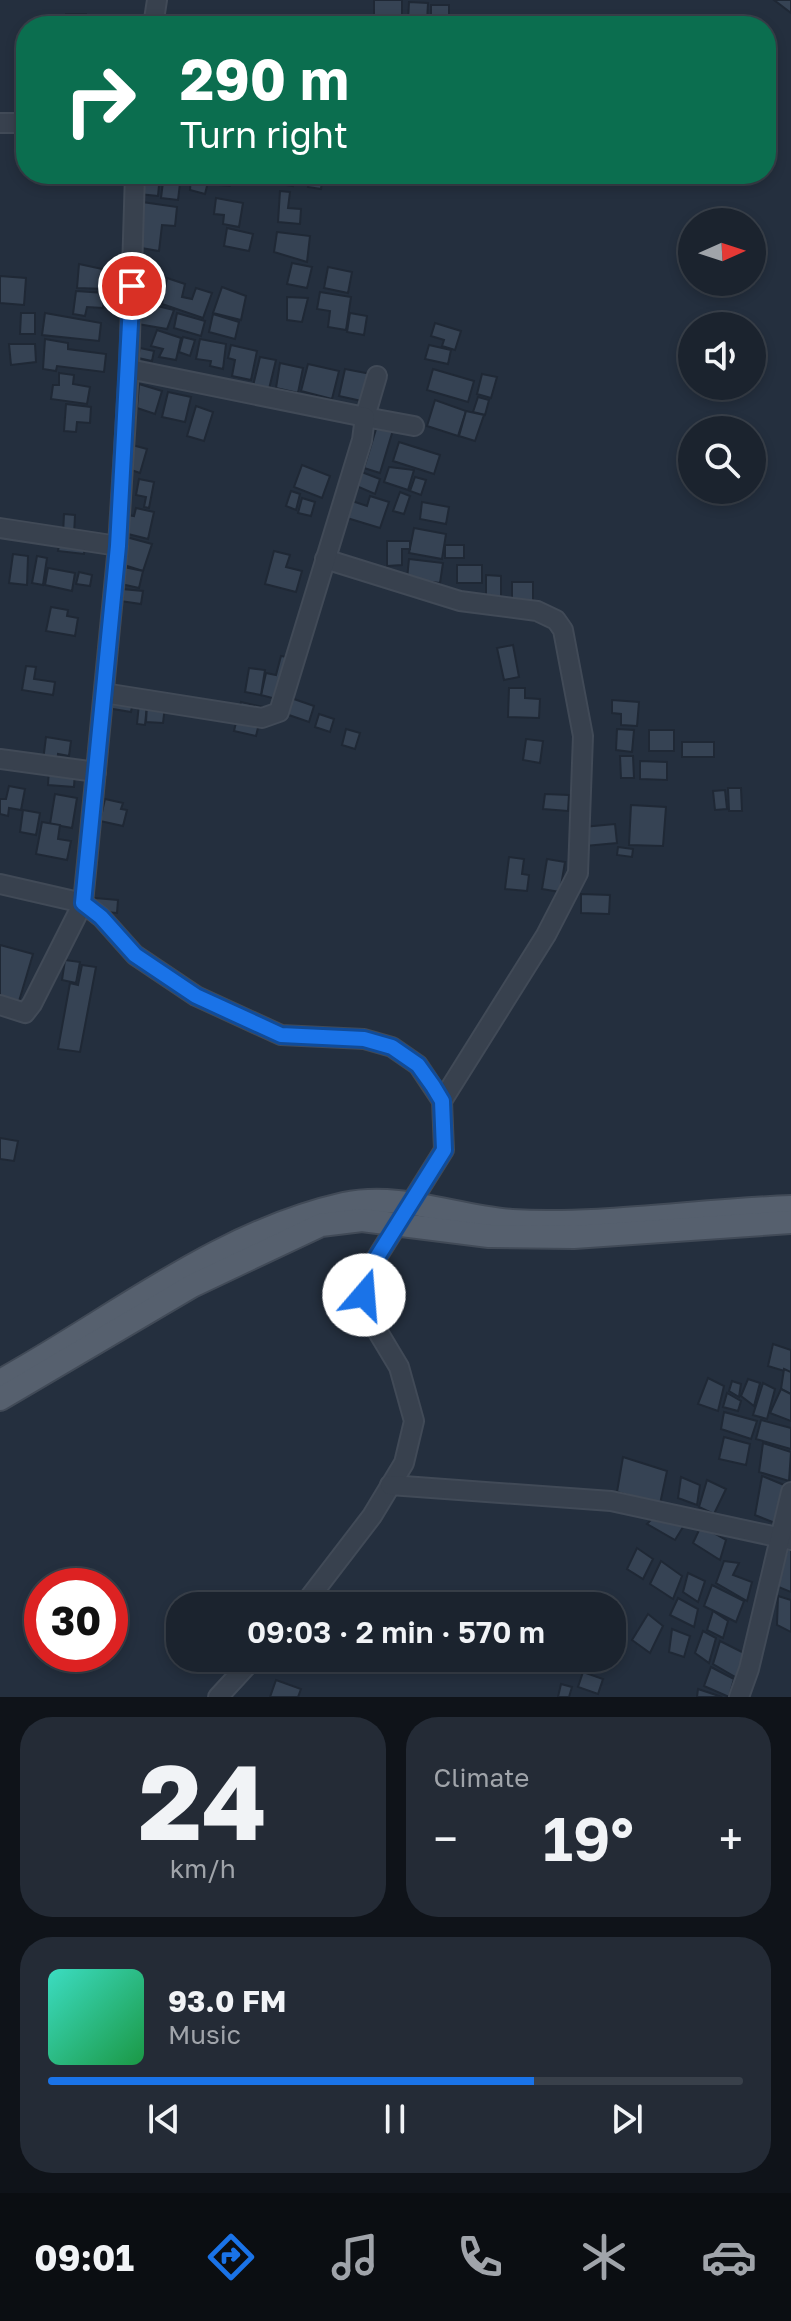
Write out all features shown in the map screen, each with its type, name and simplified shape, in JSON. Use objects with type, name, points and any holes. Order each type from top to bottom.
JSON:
[{"type":"main road","points":[[0,1381],[210,1254],[277,1224],[344,1204],[375,1200],[510,1221],[569,1221],[791,1207]]},
{"type":"main road","points":[[0,1399],[192,1286],[308,1229],[362,1220],[489,1236],[574,1237],[791,1222]]},
{"type":"street","points":[[0,1005],[25,1013],[83,903],[118,546],[129,369],[135,184]]},
{"type":"street","points":[[129,369],[414,426]]},
{"type":"street","points":[[104,693],[271,717],[279,712],[362,440],[377,376]]},
{"type":"street","points":[[0,528],[118,546]]},
{"type":"street","points":[[325,559],[460,601],[537,611],[556,620],[563,630],[583,736],[578,873],[546,935],[442,1101]]},
{"type":"street","points":[[0,759],[96,772]]},
{"type":"street","points":[[0,884],[83,903],[101,917],[135,955],[196,996],[281,1035],[364,1039],[392,1047],[418,1065],[442,1101],[444,1150],[369,1270],[364,1295],[369,1317],[399,1367],[414,1421],[404,1463],[353,1542],[314,1592]]},
{"type":"street","points":[[390,1485],[611,1501],[786,1539]]},
{"type":"street","points":[[739,1697],[786,1539],[791,1492]]},
{"type":"street","points":[[218,1697],[241,1672]]},
{"type":"building","points":[[374,0],[402,0],[402,16],[374,16]]},
{"type":"building","points":[[774,0],[791,0],[791,13]]},
{"type":"building","points":[[409,2],[428,3],[427,16],[408,16]]},
{"type":"building","points":[[431,5],[449,5],[449,16],[431,16]]},
{"type":"building","points":[[86,14],[86,16],[66,16]]},
{"type":"building","points":[[140,184],[159,184],[158,196],[139,194]]},
{"type":"building","points":[[163,184],[180,184],[178,200],[161,198]]},
{"type":"building","points":[[190,184],[208,184],[205,194],[190,190]]},
{"type":"building","points":[[308,184],[322,184],[321,189],[308,187]]},
{"type":"building","points":[[280,191],[290,192],[288,208],[301,209],[300,224],[278,222]]},
{"type":"building","points":[[216,198],[243,203],[239,227],[223,224],[224,215],[214,214]]},
{"type":"building","points":[[142,202],[177,207],[175,226],[162,225],[159,251],[135,247]]},
{"type":"building","points":[[227,228],[253,234],[249,251],[224,246]]},
{"type":"building","points":[[277,232],[310,236],[307,262],[274,252]]},
{"type":"building","points":[[292,263],[312,267],[307,288],[287,284]]},
{"type":"building","points":[[79,264],[107,270],[106,289],[77,288]]},
{"type":"building","points":[[328,267],[352,272],[348,293],[324,288]]},
{"type":"building","points":[[0,276],[26,278],[24,305],[0,303]]},
{"type":"building","points":[[167,278],[185,284],[182,297],[192,299],[196,288],[212,293],[203,318],[162,304]]},
{"type":"building","points":[[135,280],[162,283],[157,306],[174,310],[167,329],[132,323],[134,302],[148,305],[150,299],[134,297]]},
{"type":"building","points":[[222,287],[246,296],[241,320],[213,313]]},
{"type":"building","points":[[76,291],[105,293],[103,308],[87,307],[85,316],[73,314]]},
{"type":"building","points":[[320,292],[351,297],[346,330],[328,327],[330,311],[317,309]]},
{"type":"building","points":[[287,297],[308,298],[302,322],[287,320]]},
{"type":"building","points":[[21,313],[35,313],[35,334],[20,334]]},
{"type":"building","points":[[45,313],[101,323],[99,341],[42,335]]},
{"type":"building","points":[[177,313],[205,321],[201,336],[174,328]]},
{"type":"building","points":[[350,313],[367,316],[364,335],[347,332]]},
{"type":"building","points":[[213,314],[239,322],[235,339],[209,332]]},
{"type":"building","points":[[435,323],[461,331],[455,350],[442,346],[444,340],[431,336]]},
{"type":"building","points":[[157,330],[181,338],[176,360],[159,357],[163,349],[151,346]]},
{"type":"building","points":[[183,337],[195,340],[190,356],[179,352]]},
{"type":"building","points":[[45,339],[68,343],[68,349],[106,354],[104,372],[57,366],[56,371],[43,369]]},
{"type":"building","points":[[200,339],[226,344],[223,369],[210,366],[211,361],[196,359]]},
{"type":"building","points":[[9,344],[35,344],[36,362],[11,365]]},
{"type":"building","points":[[231,345],[257,351],[251,380],[232,376],[235,360],[228,358]]},
{"type":"building","points":[[429,345],[451,350],[448,364],[425,359]]},
{"type":"building","points":[[140,348],[154,351],[152,361],[138,358]]},
{"type":"building","points":[[260,357],[276,360],[269,389],[253,386]]},
{"type":"building","points":[[280,363],[303,368],[298,393],[276,388]]},
{"type":"building","points":[[308,364],[339,371],[332,399],[301,391]]},
{"type":"building","points":[[345,369],[371,374],[366,402],[339,396]]},
{"type":"building","points":[[433,369],[474,381],[468,402],[427,390]]},
{"type":"building","points":[[59,373],[74,375],[73,384],[90,387],[87,404],[51,399],[53,385],[59,385]]},
{"type":"building","points":[[482,374],[497,377],[491,398],[477,394]]},
{"type":"building","points":[[139,384],[162,391],[155,414],[137,408]]},
{"type":"building","points":[[168,392],[191,397],[185,422],[162,417]]},
{"type":"building","points":[[478,397],[489,400],[485,415],[473,412]]},
{"type":"building","points":[[435,400],[466,411],[458,436],[427,426]]},
{"type":"building","points":[[66,404],[91,407],[90,423],[77,422],[76,432],[64,431]]},
{"type":"building","points":[[196,406],[213,412],[204,441],[187,436]]},
{"type":"building","points":[[466,411],[484,415],[475,441],[459,436]]},
{"type":"building","points":[[377,426],[393,430],[380,473],[364,468]]},
{"type":"building","points":[[121,442],[147,449],[140,473],[116,465]]},
{"type":"building","points":[[399,442],[440,455],[434,474],[393,461]]},
{"type":"building","points":[[302,465],[330,476],[322,498],[294,487]]},
{"type":"building","points":[[389,467],[414,470],[408,490],[384,482]]},
{"type":"building","points":[[359,471],[380,479],[375,494],[354,485]]},
{"type":"building","points":[[415,477],[426,480],[421,495],[410,491]]},
{"type":"building","points":[[139,479],[154,482],[149,508],[144,507],[146,497],[136,495]]},
{"type":"building","points":[[291,491],[300,494],[296,510],[286,506]]},
{"type":"building","points":[[400,492],[410,496],[404,514],[393,511]]},
{"type":"building","points":[[370,496],[389,502],[380,528],[347,518],[352,501],[367,506]]},
{"type":"building","points":[[302,498],[315,502],[311,516],[298,513]]},
{"type":"building","points":[[422,502],[449,507],[446,524],[420,519]]},
{"type":"building","points":[[136,508],[154,512],[148,539],[112,530],[116,513],[134,516]]},
{"type":"building","points":[[64,514],[75,515],[74,535],[63,534]]},
{"type":"building","points":[[414,528],[446,534],[442,559],[409,553]]},
{"type":"building","points":[[115,534],[152,544],[143,571],[108,560]]},
{"type":"building","points":[[60,541],[85,544],[84,554],[58,551]]},
{"type":"building","points":[[387,541],[410,541],[410,549],[402,549],[402,565],[387,566]]},
{"type":"building","points":[[445,545],[464,545],[464,558],[445,558]]},
{"type":"building","points":[[274,551],[290,555],[286,567],[302,571],[296,592],[265,584]]},
{"type":"building","points":[[13,554],[28,556],[27,585],[9,583]]},
{"type":"building","points":[[37,556],[47,558],[43,585],[32,583]]},
{"type":"building","points":[[409,559],[443,563],[440,583],[407,579]]},
{"type":"building","points":[[457,565],[482,565],[482,583],[457,583]]},
{"type":"building","points":[[119,566],[143,571],[139,588],[121,584]]},
{"type":"building","points":[[48,568],[75,573],[72,591],[45,585]]},
{"type":"building","points":[[79,572],[92,575],[90,586],[76,584]]},
{"type":"building","points":[[486,575],[501,576],[501,599],[486,600]]},
{"type":"building","points":[[512,582],[533,582],[533,606],[512,606]]},
{"type":"building","points":[[122,589],[143,591],[141,604],[120,601]]},
{"type":"building","points":[[51,607],[68,610],[67,616],[78,618],[75,636],[46,631]]},
{"type":"building","points":[[513,645],[519,677],[504,680],[497,648]]},
{"type":"building","points":[[281,656],[287,657],[276,699],[261,695],[266,673],[276,675]]},
{"type":"building","points":[[26,666],[36,667],[34,679],[55,682],[53,695],[22,690]]},
{"type":"building","points":[[249,668],[265,670],[261,695],[245,692]]},
{"type":"building","points":[[509,688],[525,688],[525,698],[540,699],[539,718],[508,717]]},
{"type":"building","points":[[109,697],[133,701],[131,712],[107,708]]},
{"type":"building","points":[[291,698],[314,706],[309,722],[286,714]]},
{"type":"building","points":[[612,700],[639,702],[637,726],[621,725],[621,714],[612,713]]},
{"type":"building","points":[[241,702],[263,707],[256,736],[234,731]]},
{"type":"building","points":[[139,704],[147,705],[145,725],[137,724]]},
{"type":"building","points":[[147,705],[165,706],[163,723],[146,722]]},
{"type":"building","points":[[319,714],[334,719],[330,732],[315,727]]},
{"type":"building","points":[[346,729],[360,733],[355,749],[342,745]]},
{"type":"building","points":[[617,729],[634,730],[632,752],[616,750]]},
{"type":"building","points":[[649,730],[674,730],[674,751],[649,751]]},
{"type":"building","points":[[46,737],[71,741],[69,756],[58,754],[57,763],[43,761]]},
{"type":"building","points":[[526,739],[543,741],[540,763],[523,760]]},
{"type":"building","points":[[682,742],[714,742],[714,757],[682,757]]},
{"type":"building","points":[[620,756],[633,756],[634,778],[621,778]]},
{"type":"building","points":[[640,761],[667,762],[667,780],[640,779]]},
{"type":"building","points":[[49,769],[75,771],[74,787],[48,785]]},
{"type":"building","points":[[9,786],[25,789],[21,810],[9,808],[8,816],[0,814],[0,799],[6,799]]},
{"type":"building","points":[[728,788],[741,788],[742,811],[729,811]]},
{"type":"building","points":[[725,790],[727,809],[715,810],[713,791]]},
{"type":"building","points":[[55,794],[77,798],[72,828],[50,824]]},
{"type":"building","points":[[545,794],[569,795],[568,811],[543,809]]},
{"type":"building","points":[[105,799],[123,803],[121,809],[127,810],[123,826],[100,821]]},
{"type":"building","points":[[631,805],[666,807],[663,846],[629,845]]},
{"type":"building","points":[[23,810],[40,813],[36,835],[20,832]]},
{"type":"building","points":[[42,822],[60,825],[58,839],[71,841],[67,860],[36,854]]},
{"type":"building","points":[[615,824],[617,843],[585,846],[583,827]]},
{"type":"building","points":[[618,847],[633,849],[632,857],[617,855]]},
{"type":"building","points":[[509,857],[524,859],[522,874],[529,875],[527,891],[505,889]]},
{"type":"building","points":[[547,859],[565,862],[560,892],[542,889]]},
{"type":"building","points":[[581,894],[610,895],[609,914],[581,913]]},
{"type":"building","points":[[95,898],[118,900],[117,913],[94,911]]},
{"type":"building","points":[[0,945],[33,954],[17,1008],[0,1004]]},
{"type":"building","points":[[65,960],[80,962],[76,983],[62,980]]},
{"type":"building","points":[[82,965],[96,967],[80,1052],[58,1049],[70,983],[78,985]]},
{"type":"building","points":[[0,1138],[18,1141],[14,1161],[0,1159]]},
{"type":"building","points":[[773,1344],[791,1350],[791,1373],[768,1366]]},
{"type":"building","points":[[784,1369],[791,1372],[791,1394],[781,1389]]},
{"type":"building","points":[[708,1378],[724,1386],[718,1411],[698,1404]]},
{"type":"building","points":[[748,1379],[760,1383],[754,1406],[741,1396]]},
{"type":"building","points":[[732,1381],[741,1384],[739,1397],[729,1391]]},
{"type":"building","points":[[763,1383],[775,1389],[767,1419],[753,1415]]},
{"type":"building","points":[[781,1389],[791,1394],[791,1421],[770,1413]]},
{"type":"building","points":[[727,1393],[741,1401],[738,1411],[723,1407]]},
{"type":"building","points":[[724,1412],[757,1421],[751,1439],[721,1429]]},
{"type":"building","points":[[761,1420],[791,1428],[791,1449],[756,1439]]},
{"type":"building","points":[[724,1437],[750,1444],[746,1465],[719,1459]]},
{"type":"building","points":[[763,1443],[791,1452],[789,1481],[759,1472]]},
{"type":"building","points":[[623,1457],[667,1471],[660,1504],[617,1492]]},
{"type":"building","points":[[762,1476],[784,1485],[780,1525],[755,1515]]},
{"type":"building","points":[[681,1477],[700,1485],[697,1505],[678,1498]]},
{"type":"building","points":[[707,1480],[726,1489],[714,1514],[699,1507]]},
{"type":"building","points":[[659,1511],[683,1527],[675,1540],[647,1524]]},
{"type":"building","points":[[701,1526],[726,1540],[720,1560],[693,1543]]},
{"type":"building","points":[[791,1545],[791,1592],[776,1586]]},
{"type":"building","points":[[637,1548],[653,1559],[643,1579],[627,1569]]},
{"type":"building","points":[[661,1561],[682,1576],[673,1599],[650,1584]]},
{"type":"building","points":[[724,1561],[739,1563],[733,1575],[752,1582],[747,1601],[716,1583]]},
{"type":"building","points":[[688,1573],[705,1581],[698,1602],[683,1592]]},
{"type":"building","points":[[712,1585],[744,1601],[736,1622],[704,1606]]},
{"type":"building","points":[[778,1596],[791,1600],[791,1632],[777,1625]]},
{"type":"building","points":[[678,1598],[698,1609],[694,1627],[670,1615]]},
{"type":"building","points":[[713,1611],[728,1621],[723,1638],[707,1630]]},
{"type":"building","points":[[648,1614],[663,1626],[650,1653],[632,1640]]},
{"type":"building","points":[[672,1629],[690,1636],[684,1657],[669,1652]]},
{"type":"building","points":[[703,1631],[716,1638],[709,1663],[695,1653]]},
{"type":"building","points":[[720,1641],[744,1653],[737,1678],[713,1664]]},
{"type":"building","points":[[711,1667],[734,1679],[729,1697],[704,1686]]},
{"type":"building","points":[[583,1672],[603,1679],[598,1694],[578,1687]]},
{"type":"building","points":[[276,1680],[301,1689],[298,1697],[270,1697]]},
{"type":"building","points":[[561,1684],[572,1687],[569,1697],[558,1697]]},
{"type":"building","points":[[698,1689],[722,1697],[697,1697]]},
{"type":"route","points":[[132,286],[118,546],[83,903],[101,917],[135,955],[196,996],[281,1035],[364,1039],[392,1047],[418,1065],[442,1101],[444,1150],[369,1270],[364,1295]]}]
